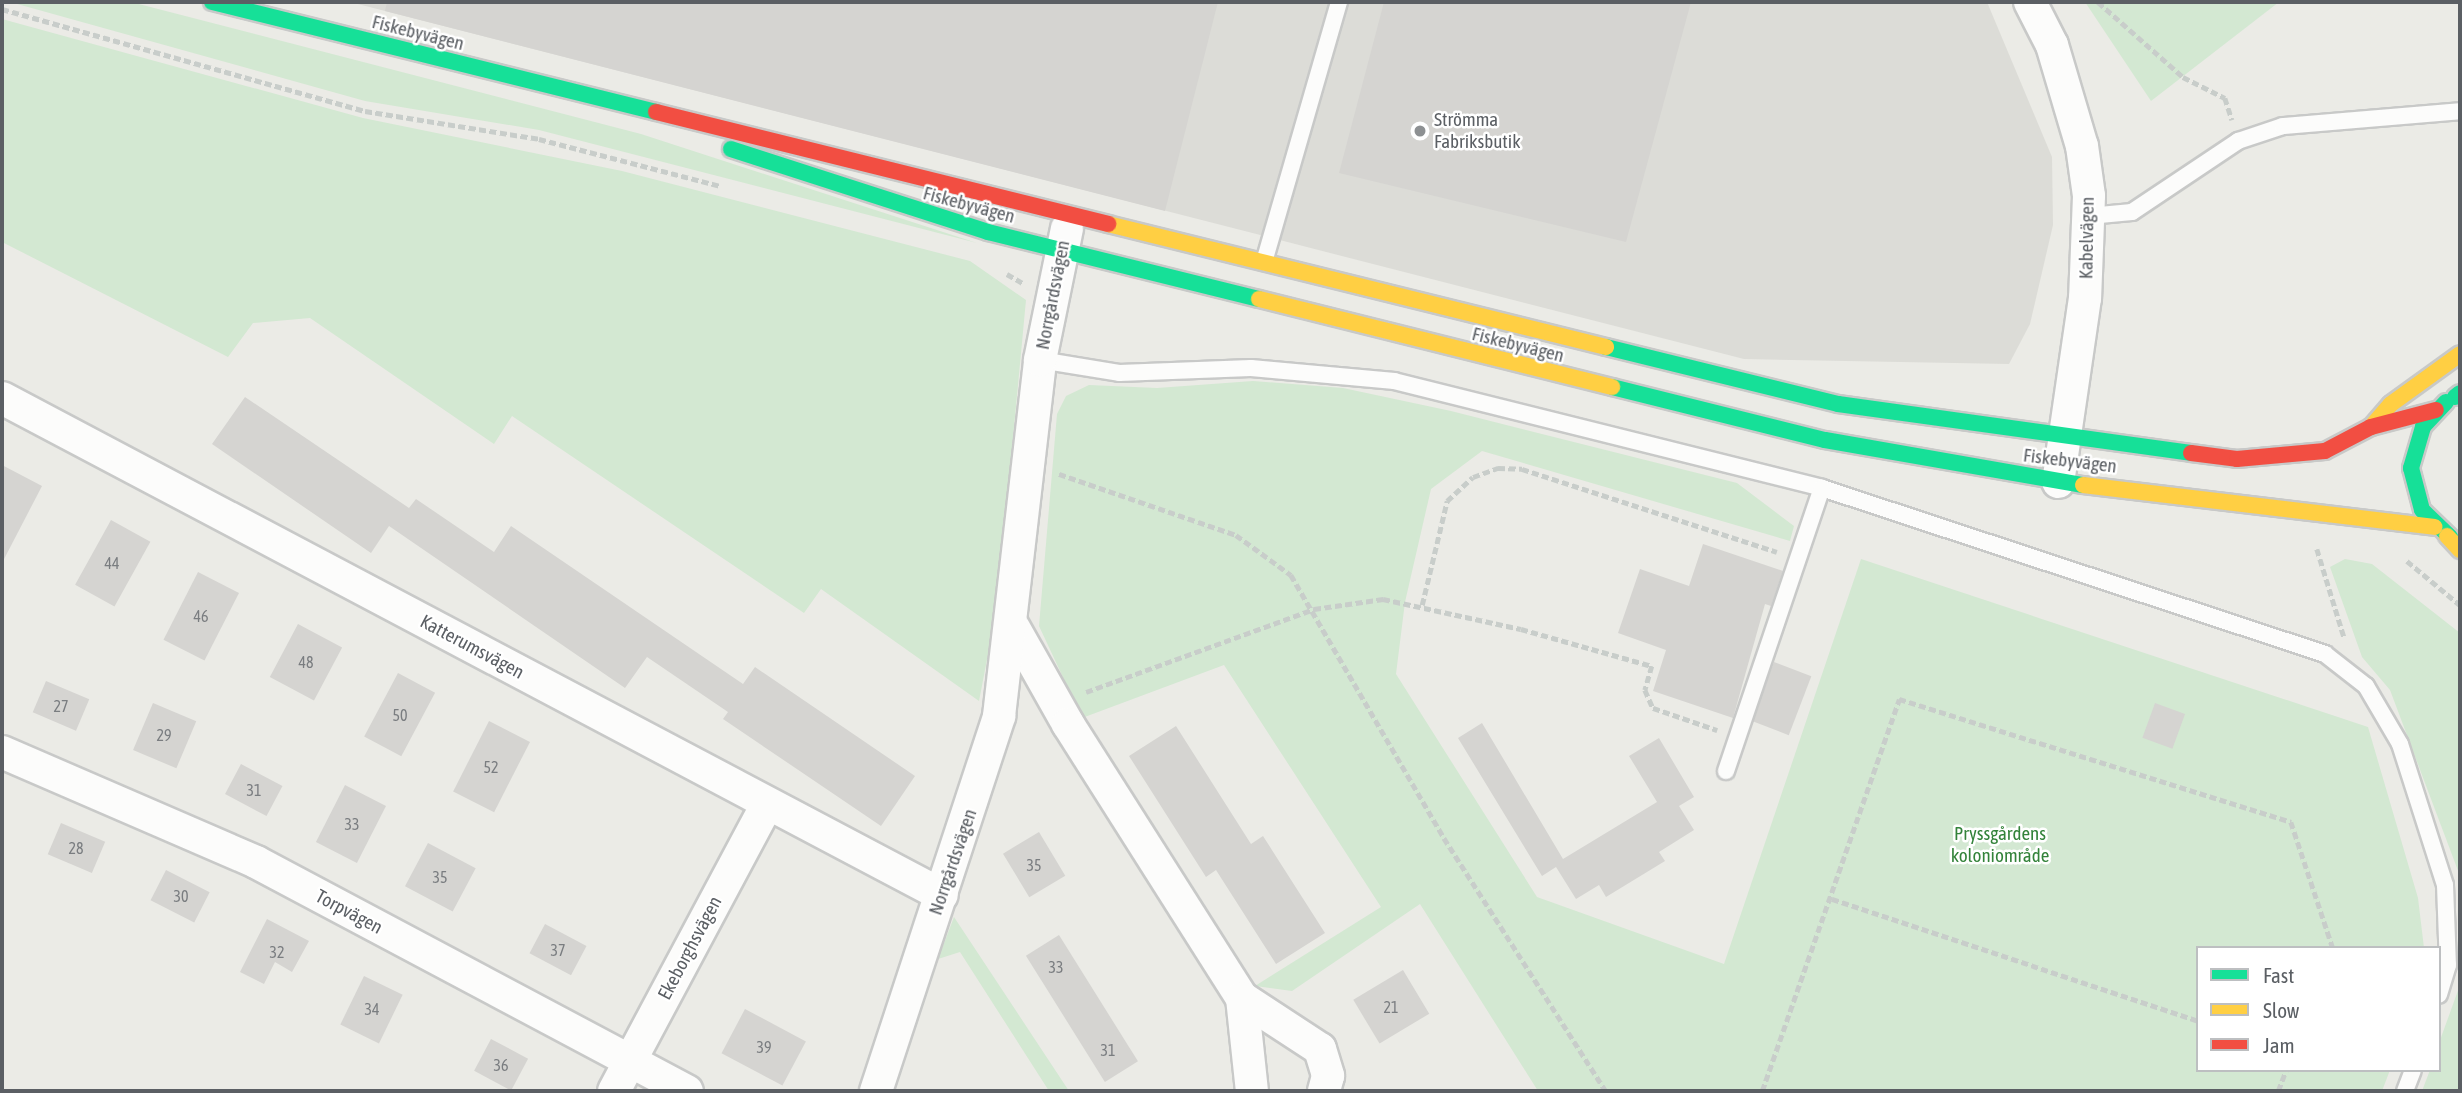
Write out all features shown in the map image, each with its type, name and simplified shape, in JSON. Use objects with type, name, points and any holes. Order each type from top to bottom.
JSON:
[{"type":"main road","name":"Fiskebyvägen","points":[[212,2],[614,104],[807,145],[1264,263],[1838,404],[2065,437],[2249,458],[2325,451],[2371,428],[2436,410],[2458,395]]},
{"type":"main road","name":"Fiskebyvägen","points":[[614,104],[876,201],[1061,251],[1700,412],[2058,482],[2447,534]]},
{"type":"main road","points":[[2371,428],[2412,387],[2460,354]]},
{"type":"main road","name":"Fiskebyvägen","points":[[2436,410],[2418,437],[2411,468],[2422,510],[2447,534]]},
{"type":"main road","points":[[2447,534],[2460,550]]},
{"type":"street","name":"Kabelvägen","points":[[2030,2],[2052,45],[2082,146],[2089,216],[2058,482]]},
{"type":"street","name":"Norrgårdsvägen","points":[[876,1091],[999,716],[1014,628],[1027,464],[1040,360],[1070,213]]},
{"type":"street","name":"Katterumsvägen","points":[[2,398],[767,805],[942,895]]},
{"type":"street","points":[[1014,628],[1056,704],[1242,998],[1320,1049],[1328,1076],[1324,1091]]},
{"type":"street","name":"Torpvägen","points":[[2,752],[256,862],[687,1091]]},
{"type":"street","name":"Ekeborghsvägen","points":[[614,1091],[767,805]]},
{"type":"street","points":[[1242,998],[1252,1091]]},
{"type":"lane","points":[[1264,263],[1339,2]]},
{"type":"lane","points":[[2089,216],[2132,212],[2238,141],[2328,118],[2460,111]]},
{"type":"lane","points":[[1040,360],[1119,373],[1251,368],[1373,377],[1822,488],[2295,642],[2347,666],[2382,707],[2400,744],[2445,885],[2448,965],[2441,988]]},
{"type":"lane","points":[[1726,771],[1822,488]]},
{"type":"lane","points":[[2405,1091],[2412,1072]]},
{"type":"path","points":[[2098,2],[2183,77],[2225,98],[2238,141]]},
{"type":"path","points":[[1027,464],[1236,535],[1291,575],[1314,609],[1444,838],[1606,1091]]},
{"type":"path","points":[[1422,605],[1447,501],[1473,477],[1498,468],[1522,469],[1798,558]]},
{"type":"path","points":[[2315,538],[2347,645],[2347,666]]},
{"type":"path","points":[[2396,554],[2460,605]]},
{"type":"path","points":[[1056,704],[1314,609],[1383,599],[1422,605],[1652,666],[1645,690],[1653,708],[1738,737]]},
{"type":"path","points":[[1762,1091],[1832,899],[1899,699],[2291,822],[2332,946]]},
{"type":"path","points":[[1832,899],[2196,1020]]},
{"type":"path","points":[[2278,1091],[2285,1072]]},
{"type":"shaded area","points":[[350,2],[1987,2],[2052,157],[2053,225],[2030,324],[2009,364],[1744,359]]},
{"type":"green space","points":[[10,2],[131,2],[641,134],[977,243],[539,130],[365,101]]},
{"type":"green space","points":[[2085,2],[2279,2],[2151,101]]},
{"type":"green space","points":[[2,19],[363,118],[622,171],[970,261],[1026,300],[997,608],[979,701],[821,589],[804,613],[512,416],[494,444],[310,318],[253,323],[228,357],[2,242]]},
{"type":"green space","name":"Pryssgårdens koloniområde","points":[[1253,381],[1343,388],[1451,411],[1737,483],[1794,526],[1790,541],[1482,451],[1431,489],[1405,602],[1396,674],[1537,897],[1724,964],[1861,559],[2368,727],[2418,898],[2424,946],[2196,946],[2196,1072],[2389,1072],[2382,1091],[1538,1091],[1420,904],[1292,991],[1255,986],[1381,907],[1224,665],[1082,718],[1039,626],[1057,414],[1066,396],[1089,385],[1157,388]]},
{"type":"green space","points":[[2345,559],[2372,564],[2460,633],[2460,876],[2390,690],[2362,657],[2330,567]]},
{"type":"green space","points":[[954,917],[1069,1091],[1049,1091],[960,952],[938,959]]},
{"type":"green space","points":[[2460,985],[2460,1091],[2422,1091],[2429,1072],[2441,1072],[2441,1037]]},
{"type":"building","points":[[387,2],[1218,2],[1165,211],[385,11]]},
{"type":"building","points":[[1384,2],[1691,2],[1626,242],[1339,173]]},
{"type":"building","points":[[245,397],[409,508],[416,499],[494,552],[511,526],[743,684],[755,667],[915,776],[881,826],[723,719],[728,712],[647,657],[625,688],[389,526],[371,553],[212,444]]},
{"type":"building","points":[[2,465],[42,486],[2,563]]},
{"type":"building","points":[[111,520],[150,542],[114,607],[75,585]]},
{"type":"building","points":[[1703,544],[1783,571],[1771,606],[1765,604],[1733,718],[1653,691],[1666,650],[1618,633],[1640,569],[1689,586]]},
{"type":"building","points":[[198,572],[239,593],[204,661],[163,640]]},
{"type":"building","points":[[298,624],[342,647],[314,700],[270,677]]},
{"type":"building","points":[[1774,662],[1811,676],[1789,735],[1751,721]]},
{"type":"building","points":[[398,673],[435,693],[401,756],[364,737]]},
{"type":"building","points":[[46,681],[89,699],[76,731],[33,712]]},
{"type":"building","points":[[153,703],[196,721],[176,768],[133,750]]},
{"type":"building","points":[[2155,703],[2185,714],[2172,749],[2142,738]]},
{"type":"building","points":[[489,721],[530,742],[494,812],[453,791]]},
{"type":"building","points":[[1482,723],[1563,859],[1657,802],[1629,756],[1659,738],[1694,797],[1679,806],[1694,830],[1659,852],[1665,861],[1606,897],[1599,885],[1576,899],[1556,867],[1542,876],[1458,738]]},
{"type":"building","points":[[1176,726],[1251,844],[1263,836],[1325,933],[1276,964],[1216,870],[1206,877],[1129,756]]},
{"type":"building","points":[[241,764],[282,786],[267,816],[225,794]]},
{"type":"building","points":[[345,785],[386,806],[357,863],[316,842]]},
{"type":"building","points":[[61,823],[105,842],[92,873],[48,854]]},
{"type":"building","points":[[1039,832],[1065,876],[1029,897],[1003,854]]},
{"type":"building","points":[[428,843],[476,868],[453,912],[405,886]]},
{"type":"building","points":[[166,870],[210,892],[194,923],[151,900]]},
{"type":"building","points":[[267,919],[309,941],[292,972],[275,962],[264,984],[240,972]]},
{"type":"building","points":[[545,924],[586,946],[571,975],[530,953]]},
{"type":"building","points":[[1059,935],[1138,1061],[1105,1082],[1026,956]]},
{"type":"building","points":[[1403,970],[1429,1014],[1380,1044],[1353,1000]]},
{"type":"building","points":[[364,976],[403,995],[379,1043],[340,1025]]},
{"type":"building","points":[[745,1009],[806,1041],[782,1086],[722,1053]]},
{"type":"building","points":[[491,1039],[528,1059],[511,1091],[474,1071]]},
{"type":"traffic: fast","points":[[212,2],[656,112]]},
{"type":"traffic: fast","points":[[731,149],[988,232],[1259,299]]},
{"type":"traffic: fast","points":[[1606,347],[1838,404],[2191,453]]},
{"type":"traffic: fast","points":[[1612,387],[1825,440],[2083,485]]},
{"type":"traffic: fast","points":[[2455,397],[2460,393]]},
{"type":"traffic: fast","points":[[2446,402],[2423,427],[2411,468],[2422,510],[2450,537]]},
{"type":"traffic: slow","points":[[1108,224],[1606,347]]},
{"type":"traffic: slow","points":[[1259,299],[1612,387]]},
{"type":"traffic: slow","points":[[2371,427],[2391,404],[2460,354]]},
{"type":"traffic: slow","points":[[2083,485],[2435,527]]},
{"type":"traffic: slow","points":[[2447,536],[2460,550]]},
{"type":"traffic: jam","points":[[656,112],[1108,224]]},
{"type":"traffic: jam","points":[[2191,453],[2237,459],[2325,451],[2371,427],[2436,410]]},
{"type":"place","name":"Strömma Fabriksbutik","points":[[1420,131]]}]
